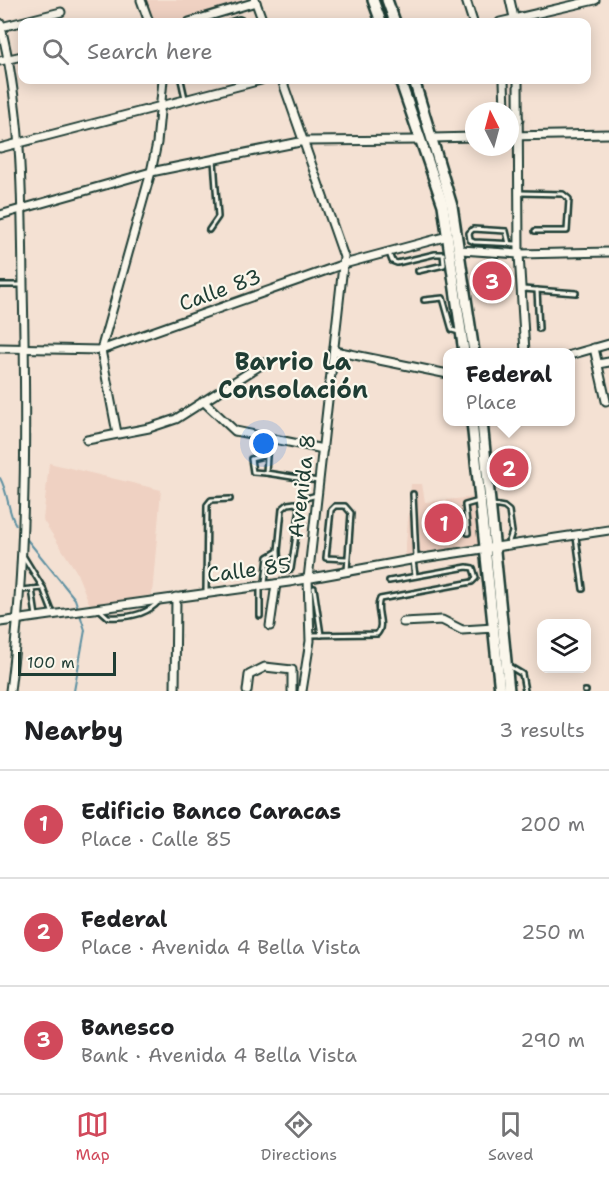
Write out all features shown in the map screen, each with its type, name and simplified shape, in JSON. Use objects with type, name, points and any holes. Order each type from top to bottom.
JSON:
[{"type":"street","points":[[141,0],[148,18]]},
{"type":"street","points":[[374,0],[380,18]]},
{"type":"street","points":[[387,0],[394,18]]},
{"type":"street","points":[[466,0],[472,18]]},
{"type":"street","points":[[510,0],[514,18]]},
{"type":"street","points":[[523,18],[563,3],[595,0]]},
{"type":"street","points":[[202,18],[255,1],[261,18]]},
{"type":"street","points":[[33,18],[61,12]]},
{"type":"street","points":[[10,691],[19,590],[25,348],[20,144],[9,59],[0,25],[18,21]]},
{"type":"street","points":[[0,61],[18,57]]},
{"type":"street","points":[[117,434],[101,350],[151,172],[163,84]]},
{"type":"street","points":[[0,148],[246,84]]},
{"type":"street","name":"Avenida 8","points":[[284,84],[305,141],[344,264],[308,579],[310,635],[302,691]]},
{"type":"street","points":[[401,84],[443,205],[463,348]]},
{"type":"street","points":[[415,84],[452,206],[461,250],[473,348]]},
{"type":"street","points":[[504,84],[505,102]]},
{"type":"street","points":[[518,84],[519,102]]},
{"type":"street","points":[[519,120],[519,254],[525,348]]},
{"type":"street","points":[[520,135],[609,134]]},
{"type":"street","points":[[433,138],[465,137]]},
{"type":"street","points":[[0,215],[151,172],[305,141],[420,140]]},
{"type":"street","name":"Calle 83","points":[[0,348],[101,350],[344,264],[448,236]]},
{"type":"street","points":[[461,250],[519,254],[609,252]]},
{"type":"street","points":[[575,354],[609,344]]},
{"type":"street","points":[[594,348],[606,401]]},
{"type":"street","points":[[334,351],[443,373]]},
{"type":"street","points":[[597,364],[609,362]]},
{"type":"street","points":[[87,440],[149,428],[176,418],[264,363]]},
{"type":"street","points":[[203,401],[230,428],[323,449]]},
{"type":"street","points":[[472,426],[500,691]]},
{"type":"street","points":[[482,426],[509,691]]},
{"type":"street","name":"Calle 85","points":[[0,622],[276,584],[414,559],[609,530]]},
{"type":"street","points":[[270,626],[276,584]]},
{"type":"street","points":[[174,691],[176,597]]},
{"type":"street","points":[[403,622],[442,620],[462,630],[494,628]]},
{"type":"street","points":[[247,691],[249,675],[265,667],[292,670],[292,691]]},
{"type":"lane","points":[[182,84],[185,100]]},
{"type":"lane","points":[[209,230],[218,218],[214,158]]},
{"type":"lane","points":[[520,193],[563,194],[569,199],[567,231],[535,231]]},
{"type":"lane","points":[[509,244],[506,231],[473,230],[469,232],[472,241],[509,244],[519,244]]},
{"type":"lane","points":[[389,251],[392,261],[397,263],[435,254],[443,255],[444,265],[418,271]]},
{"type":"lane","points":[[0,285],[23,285]]},
{"type":"lane","points":[[521,289],[576,293]]},
{"type":"lane","points":[[537,290],[539,329]]},
{"type":"lane","points":[[424,300],[443,298],[452,330],[461,333]]},
{"type":"lane","points":[[266,473],[268,438]]},
{"type":"lane","points":[[267,455],[251,459],[253,472],[319,481]]},
{"type":"lane","points":[[413,494],[415,576]]},
{"type":"lane","points":[[298,505],[300,510],[291,569],[285,571],[279,567],[278,551],[282,509],[288,504],[298,505],[306,498],[318,495]]},
{"type":"lane","points":[[206,592],[207,505],[211,500],[230,499]]},
{"type":"lane","points":[[468,533],[465,505],[481,500]]},
{"type":"lane","points":[[491,504],[504,507],[509,512],[512,532],[508,544]]},
{"type":"lane","points":[[347,559],[326,558],[331,510],[335,506],[345,506],[351,513],[348,572]]},
{"type":"lane","points":[[576,535],[583,589]]},
{"type":"lane","points":[[260,616],[262,586],[268,557],[278,551]]},
{"type":"lane","points":[[20,552],[44,588],[53,614]]},
{"type":"lane","points":[[310,635],[377,634],[381,626],[377,603],[380,599],[472,582],[476,578],[473,568],[466,567],[389,580]]},
{"type":"lane","points":[[19,590],[44,588]]},
{"type":"lane","points":[[314,588],[321,635]]},
{"type":"lane","points":[[32,589],[36,616]]},
{"type":"lane","points":[[98,608],[108,617],[133,615],[150,610],[160,599]]},
{"type":"lane","points":[[506,665],[522,674],[525,691]]},
{"type":"shaded area","points":[[146,0],[248,0],[195,18],[153,18]]},
{"type":"shaded area","points":[[49,463],[161,490],[152,595],[90,605],[76,571],[43,520]]},
{"type":"shaded area","points":[[411,484],[422,484],[425,502],[476,497],[481,545],[405,556]]},
{"type":"waterway","points":[[0,478],[16,525]]},
{"type":"waterway","points":[[25,537],[75,599],[85,630],[74,691]]},
{"type":"place","name":"Banesco","points":[[492,281]]},
{"type":"place","name":"Federal","points":[[509,468]]},
{"type":"place","name":"Edificio Banco Caracas","points":[[444,523]]},
{"type":"district","name":"Barrio La Consolación","points":[[293,376]]}]
